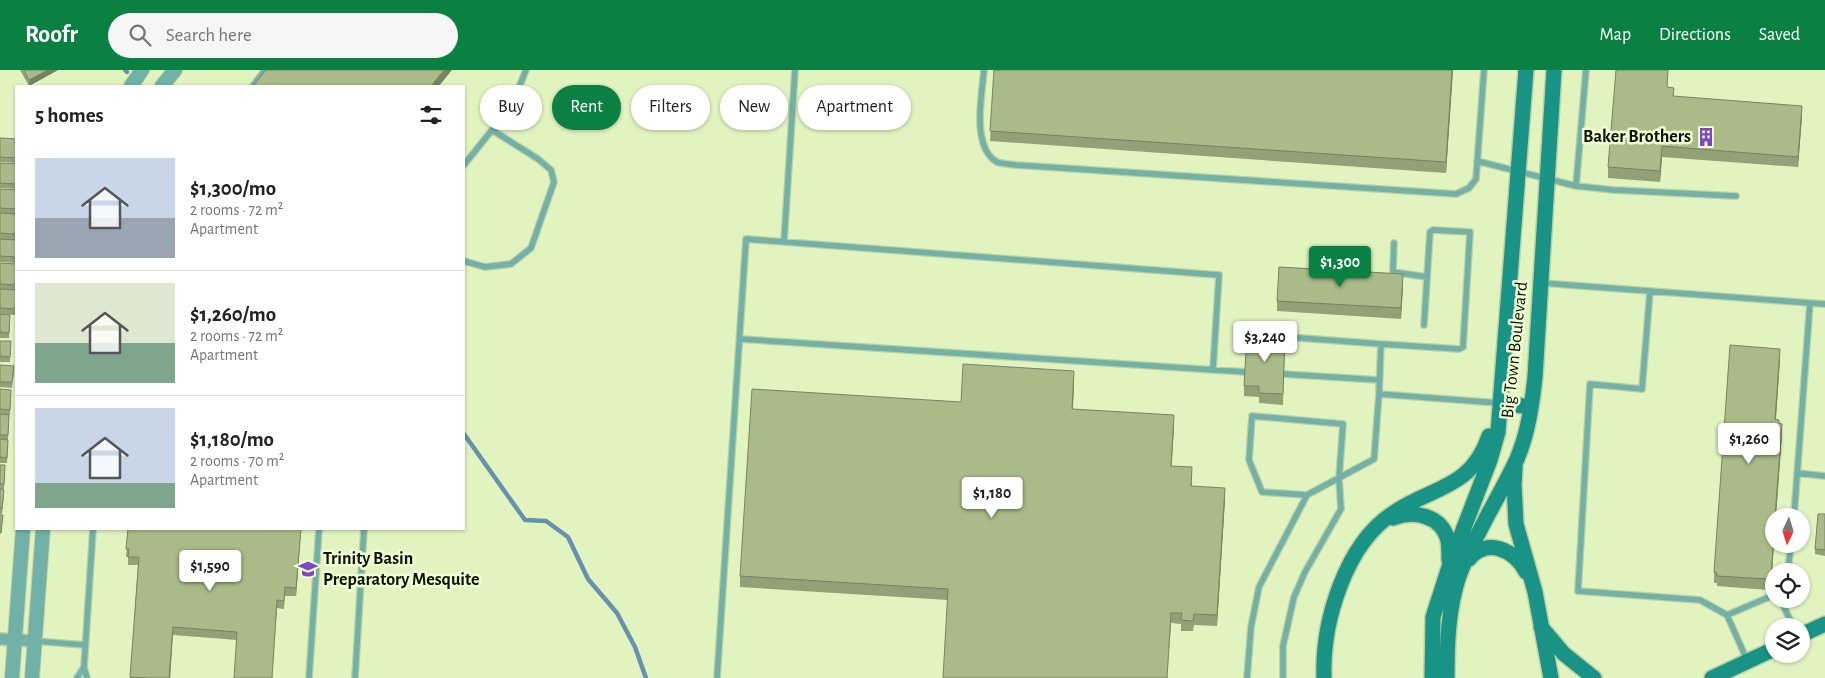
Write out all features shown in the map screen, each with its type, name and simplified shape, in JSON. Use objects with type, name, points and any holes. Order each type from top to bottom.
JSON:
[{"type":"main road","name":"Big Town Boulevard","points":[[1432,678],[1433,617],[1450,564],[1490,460],[1502,403],[1526,70]]},
{"type":"main road","name":"Big Town Boulevard","points":[[1448,678],[1447,655],[1452,606],[1459,576],[1490,508],[1516,460],[1523,442],[1531,407],[1541,283],[1554,70]]},
{"type":"main road","points":[[1324,678],[1327,633],[1342,583],[1367,539],[1382,522],[1400,509],[1439,492],[1467,472],[1478,460],[1485,447],[1502,403],[1531,407]]},
{"type":"main road","points":[[1516,460],[1514,484],[1516,524],[1535,592],[1551,678]]},
{"type":"main road","points":[[1382,522],[1403,514],[1419,514],[1431,518],[1443,530],[1448,540],[1450,564]]},
{"type":"main road","points":[[1459,576],[1474,553],[1490,547],[1500,549],[1510,552],[1518,559],[1535,592]]},
{"type":"main road","points":[[1810,631],[1825,624]]},
{"type":"main road","points":[[1541,626],[1564,654],[1594,678]]},
{"type":"main road","points":[[1712,678],[1765,653]]},
{"type":"street","points":[[132,85],[142,70]]},
{"type":"street","points":[[163,85],[174,70]]},
{"type":"street","points":[[12,678],[23,530]]},
{"type":"street","points":[[32,678],[43,530]]},
{"type":"street","points":[[0,639],[34,641]]},
{"type":"lane","points":[[254,85],[265,70]]},
{"type":"lane","points":[[520,85],[526,70]]},
{"type":"lane","points":[[784,242],[795,70]]},
{"type":"lane","points":[[984,70],[980,132],[985,148],[997,162],[1016,165],[1456,194],[1469,188],[1476,179],[1484,70]]},
{"type":"lane","points":[[1576,186],[1586,70]]},
{"type":"lane","points":[[465,164],[492,130],[551,170],[554,182],[531,248],[511,264],[485,267],[465,261]]},
{"type":"lane","points":[[1477,161],[1576,186],[1614,190],[1736,196]]},
{"type":"lane","points":[[1287,337],[1459,349],[1463,347],[1470,232],[1433,230],[1430,232],[1424,325]]},
{"type":"lane","points":[[717,678],[746,239],[1219,275],[1213,369]]},
{"type":"lane","points":[[1394,243],[1392,272],[1427,277]]},
{"type":"lane","points":[[1541,283],[1825,304]]},
{"type":"lane","points":[[1650,291],[1642,389],[1590,384],[1578,591],[1700,600],[1727,615],[1747,661]]},
{"type":"lane","points":[[1795,508],[1810,303]]},
{"type":"lane","points":[[740,339],[1246,372]]},
{"type":"lane","points":[[1283,678],[1283,646],[1286,622],[1305,572],[1342,509],[1339,478],[1343,424],[1252,416],[1249,460],[1262,492],[1307,495],[1339,478],[1374,459],[1381,344]]},
{"type":"lane","points":[[1283,374],[1379,380]]},
{"type":"lane","points":[[1379,394],[1502,403]]},
{"type":"lane","points":[[1797,473],[1825,476]]},
{"type":"lane","points":[[1247,678],[1251,627],[1259,587],[1307,495]]},
{"type":"lane","points":[[87,678],[84,667],[93,530]]},
{"type":"lane","points":[[309,678],[319,530]]},
{"type":"lane","points":[[355,678],[364,530]]},
{"type":"lane","points":[[1727,615],[1765,599]]},
{"type":"lane","points":[[34,641],[85,645]]},
{"type":"lane","points":[[77,678],[84,667]]},
{"type":"building","points":[[24,70],[48,70],[29,80]]},
{"type":"building","points":[[266,70],[444,70],[432,85],[254,85]]},
{"type":"building","points":[[994,70],[1452,70],[1446,162],[990,131]]},
{"type":"building","name":"Baker Brothers","points":[[1616,70],[1668,70],[1667,87],[1674,88],[1673,96],[1802,106],[1798,157],[1662,146],[1660,171],[1608,167]]},
{"type":"building","points":[[0,138],[15,139],[15,158],[0,157]]},
{"type":"building","points":[[0,163],[15,164],[15,184],[0,183]]},
{"type":"building","points":[[0,189],[15,190],[15,209],[0,208]]},
{"type":"building","points":[[0,213],[15,214],[15,234],[0,233]]},
{"type":"building","points":[[0,239],[15,240],[15,257],[0,256]]},
{"type":"building","points":[[0,263],[15,264],[15,285],[0,284]]},
{"type":"building","points":[[1279,267],[1403,274],[1401,308],[1277,301]]},
{"type":"building","points":[[0,289],[15,290],[15,309],[0,308]]},
{"type":"building","points":[[0,314],[10,315],[9,333],[0,332]]},
{"type":"building","points":[[1247,333],[1285,335],[1283,394],[1259,393],[1259,386],[1244,386]]},
{"type":"building","points":[[0,341],[11,341],[10,357],[0,356]]},
{"type":"building","points":[[1730,345],[1780,349],[1775,419],[1779,420],[1779,423],[1782,424],[1776,508],[1765,508],[1765,553],[1773,553],[1772,563],[1765,563],[1765,579],[1717,576],[1717,573],[1714,572]]},
{"type":"building","points":[[963,364],[1074,371],[1072,409],[1174,415],[1171,466],[1192,467],[1191,486],[1225,488],[1217,615],[1194,614],[1193,621],[1181,620],[1182,613],[1171,613],[1167,678],[943,678],[948,589],[740,576],[752,389],[961,402]]},
{"type":"building","points":[[0,365],[14,366],[12,382],[0,382]]},
{"type":"building","points":[[0,389],[11,390],[10,410],[0,409]]},
{"type":"building","points":[[0,414],[9,415],[8,435],[0,435]]},
{"type":"building","points":[[0,439],[8,440],[7,458],[0,457]]},
{"type":"building","points":[[0,465],[5,465],[4,484],[0,484]]},
{"type":"building","points":[[0,489],[4,490],[2,509],[0,508]]},
{"type":"building","points":[[1818,514],[1825,514],[1825,550],[1815,549]]},
{"type":"building","points":[[0,515],[3,515],[1,533],[0,533]]},
{"type":"building","points":[[128,530],[301,530],[296,588],[285,587],[284,601],[277,600],[272,678],[234,678],[237,632],[173,627],[169,678],[130,677],[139,557],[128,557],[129,549],[126,549]]},
{"type":"waterway","points":[[465,435],[525,520],[546,521],[568,537],[588,579],[617,613],[635,647],[646,678]]},
{"type":"place","name":"Baker Brothers","points":[[1706,137]]},
{"type":"place","name":"Trinity Basin Preparatory Mesquite","points":[[308,569]]}]
